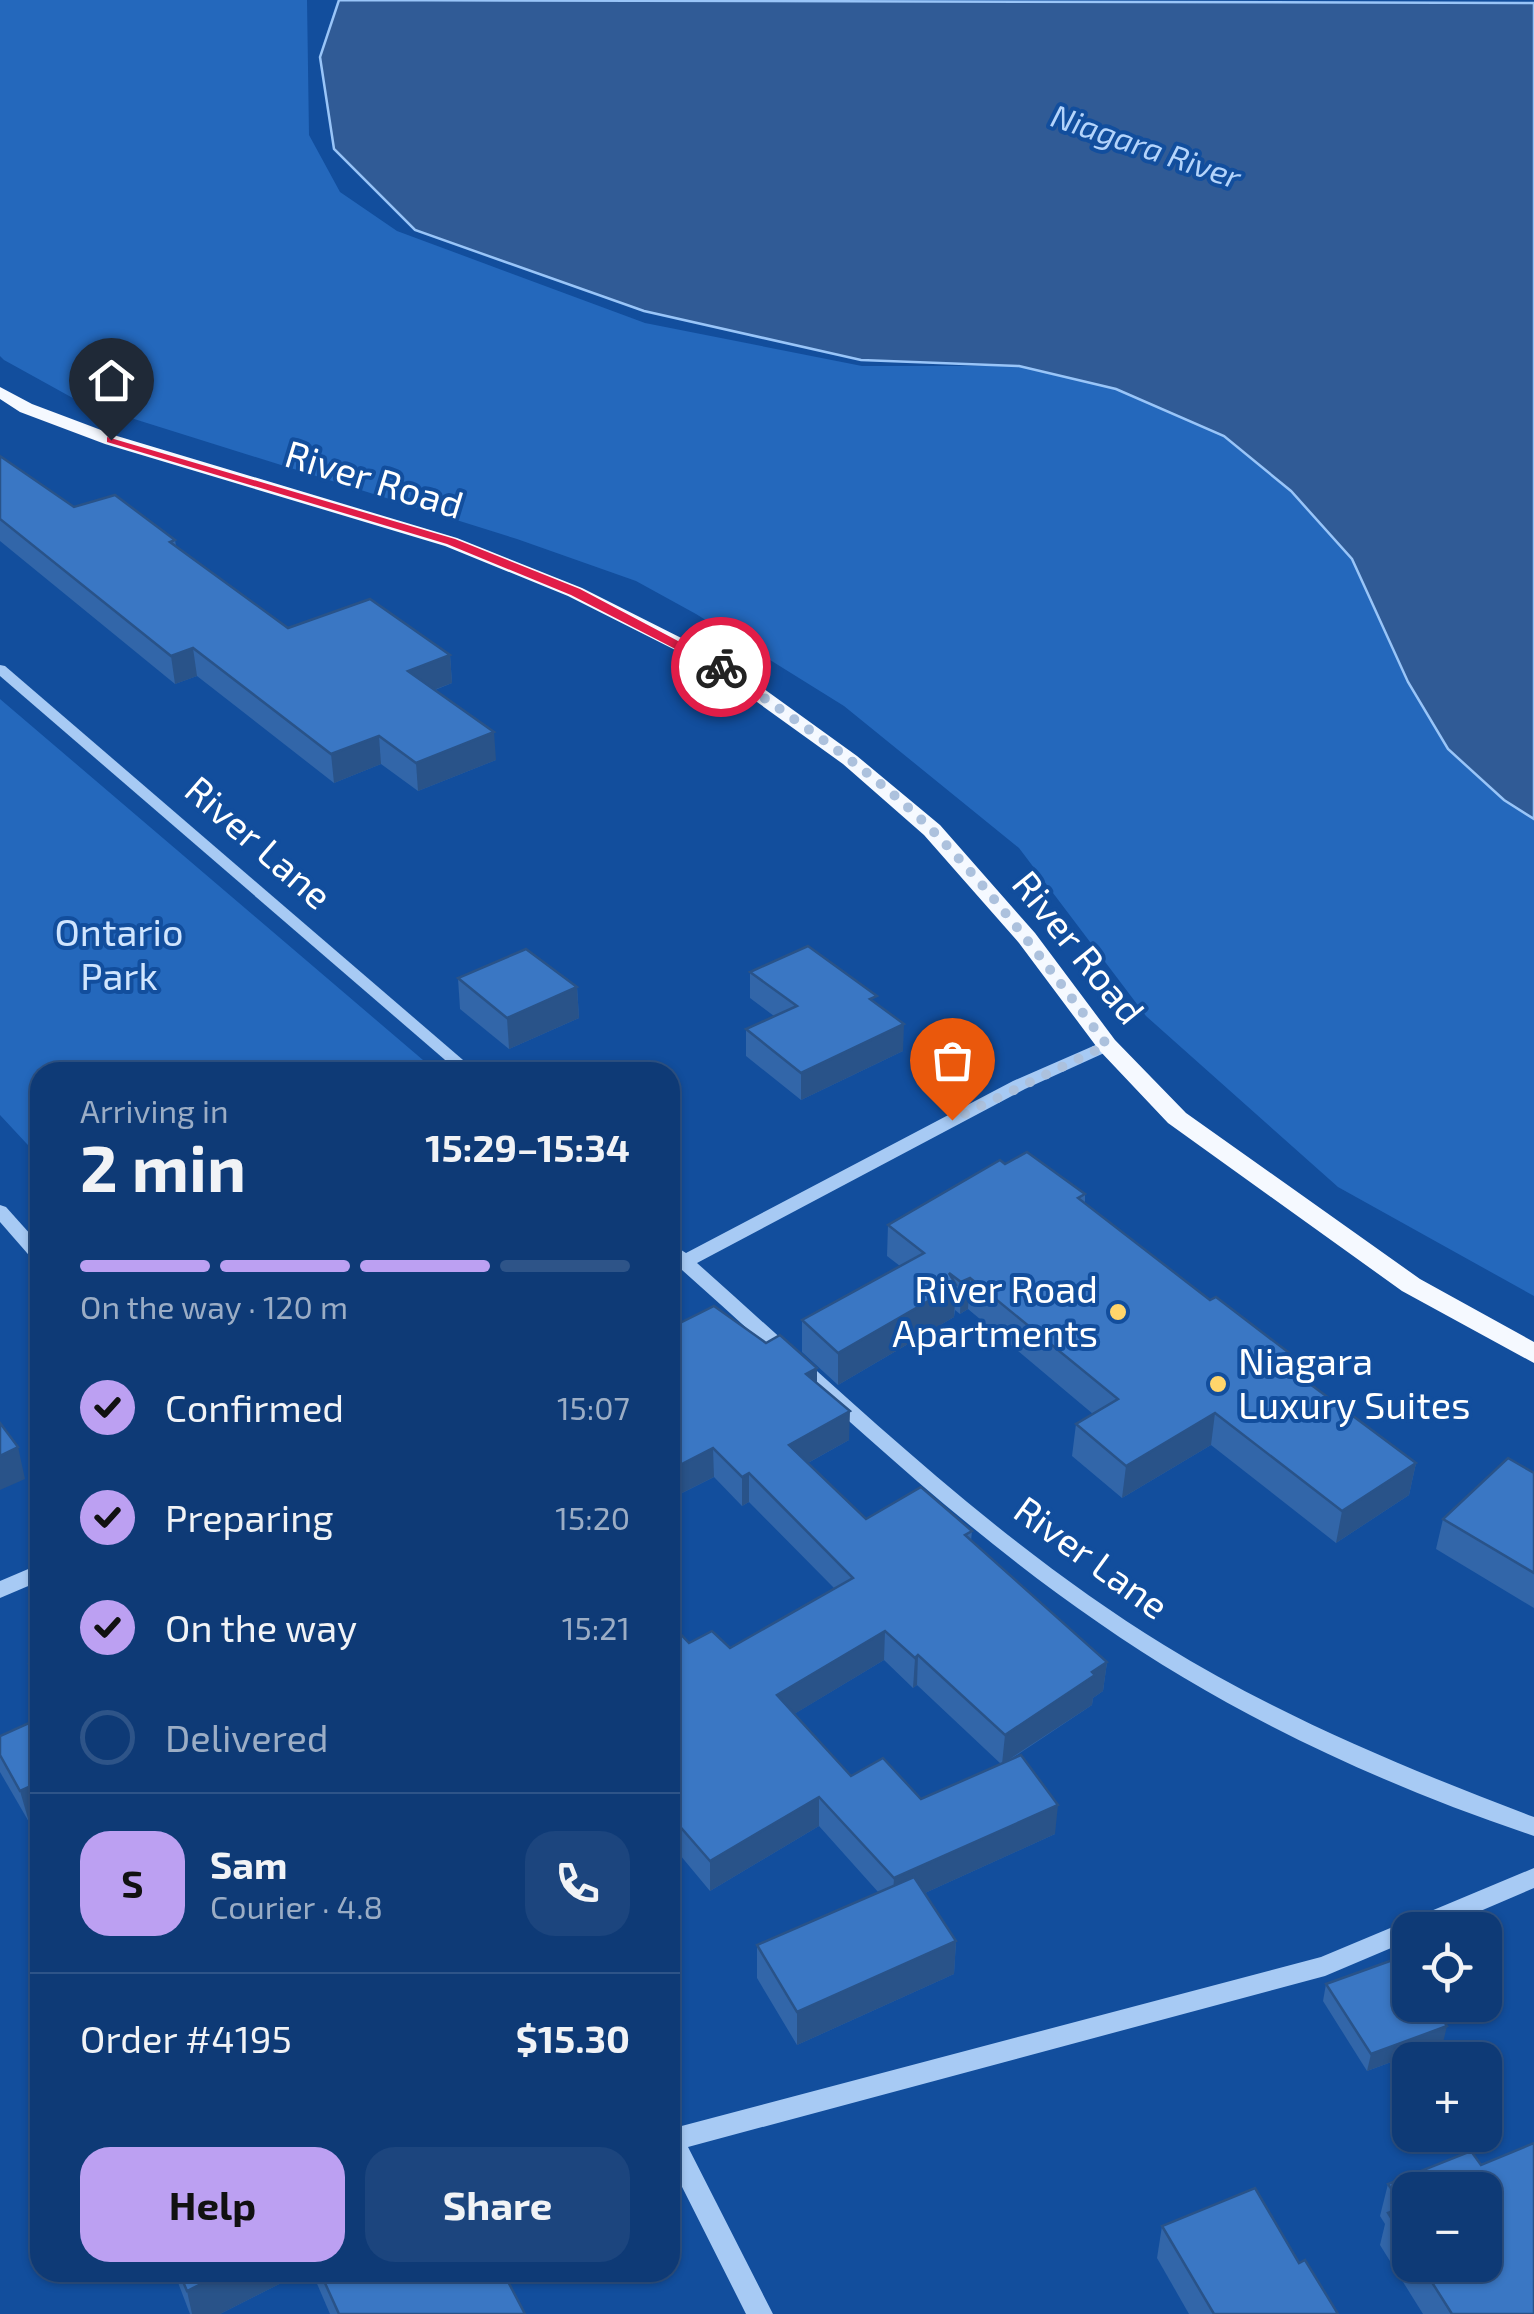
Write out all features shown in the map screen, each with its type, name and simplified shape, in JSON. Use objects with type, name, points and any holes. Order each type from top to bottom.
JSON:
[{"type":"main road","name":"River Road","points":[[0,392],[26,408],[111,440],[451,542],[575,592],[714,662],[850,760],[932,830],[1026,938],[1107,1045],[1177,1118],[1238,1166],[1411,1286],[1534,1354]]},
{"type":"street","name":"River Lane","points":[[0,669],[457,1062]]},
{"type":"street","points":[[680,1257],[1018,1085],[1107,1045]]},
{"type":"street","points":[[0,1210],[30,1245]]},
{"type":"street","name":"River Lane","points":[[680,1264],[992,1531],[1107,1618],[1295,1730],[1404,1778],[1534,1827]]},
{"type":"street","points":[[0,1590],[30,1576]]},
{"type":"street","points":[[1453,1912],[1534,1878]]},
{"type":"street","points":[[680,2137],[1325,1966],[1392,1938]]},
{"type":"street","points":[[680,2157],[760,2314]]},
{"type":"green space","points":[[0,0],[307,0],[309,135],[340,192],[397,231],[645,323],[862,366],[1018,366],[1116,389],[1224,436],[1291,491],[1352,559],[1408,682],[1504,800],[1534,819],[1534,1296],[1338,1187],[1146,1016],[1019,848],[844,706],[696,614],[636,581],[517,539],[80,402],[4,360],[0,356]]},
{"type":"green space","name":"Ontario Park","points":[[0,699],[425,1062],[30,1062],[30,1147],[0,1115]]},
{"type":"water","name":"Niagara River","points":[[339,0],[1534,3],[1534,819],[1504,800],[1448,749],[1408,682],[1352,559],[1291,491],[1224,436],[1116,389],[1019,366],[861,360],[644,311],[415,230],[334,149],[320,57]]},
{"type":"building","points":[[0,456],[74,507],[115,495],[175,540],[170,542],[288,628],[370,599],[450,655],[408,671],[494,732],[416,763],[379,736],[331,754],[193,648],[171,656],[0,519]]},
{"type":"building","points":[[808,946],[877,996],[870,999],[904,1024],[801,1073],[746,1029],[797,1006],[750,972]]},
{"type":"building","points":[[526,949],[577,987],[507,1018],[458,978]]},
{"type":"building","points":[[1027,1152],[1085,1194],[1078,1198],[1210,1300],[1216,1297],[1301,1362],[1290,1369],[1416,1463],[1342,1511],[1215,1413],[1126,1466],[1076,1424],[1118,1399],[970,1278],[961,1282],[949,1273],[956,1285],[838,1353],[802,1320],[924,1253],[888,1225],[1000,1160],[1005,1164]]},
{"type":"building","points":[[714,1306],[766,1343],[780,1335],[817,1368],[806,1374],[850,1411],[789,1445],[866,1519],[921,1487],[972,1531],[965,1535],[1107,1662],[1092,1672],[1095,1675],[1005,1735],[918,1655],[915,1658],[885,1631],[777,1695],[851,1776],[883,1758],[921,1799],[1021,1755],[1058,1805],[894,1878],[819,1797],[710,1861],[680,1826],[680,1634],[689,1643],[712,1631],[730,1648],[853,1578],[749,1473],[742,1477],[713,1448],[680,1465],[680,1323]]},
{"type":"building","points":[[0,1423],[18,1447],[0,1456]]},
{"type":"building","points":[[1508,1458],[1534,1473],[1534,1573],[1443,1519]]},
{"type":"building","points":[[30,1722],[30,1786],[20,1791],[0,1755],[0,1736]]},
{"type":"building","points":[[914,1877],[956,1941],[797,2012],[757,1945]]},
{"type":"building","points":[[1392,1960],[1392,2022],[1444,2022],[1447,2026],[1404,2042],[1392,2042],[1392,2046],[1371,2054],[1326,1984]]},
{"type":"building","points":[[1534,2143],[1534,2314],[1452,2314],[1432,2282],[1502,2282],[1502,2172],[1418,2172],[1468,2152],[1481,2165]]},
{"type":"building","points":[[1255,2188],[1299,2263],[1305,2260],[1338,2314],[1214,2314],[1162,2226]]},
{"type":"building","points":[[183,2282],[205,2282],[187,2291]]},
{"type":"building","points":[[325,2282],[508,2282],[525,2314],[339,2314]]},
{"type":"way so far","points":[[721,667],[850,760],[932,830],[1026,938],[1107,1045],[952,1120]]},
{"type":"place","name":"River Road Apartments","points":[[1118,1312]]},
{"type":"place","name":"Niagara Luxury Suites","points":[[1218,1384]]},
{"type":"route","points":[[111,440],[451,542],[575,592],[721,667]]}]
